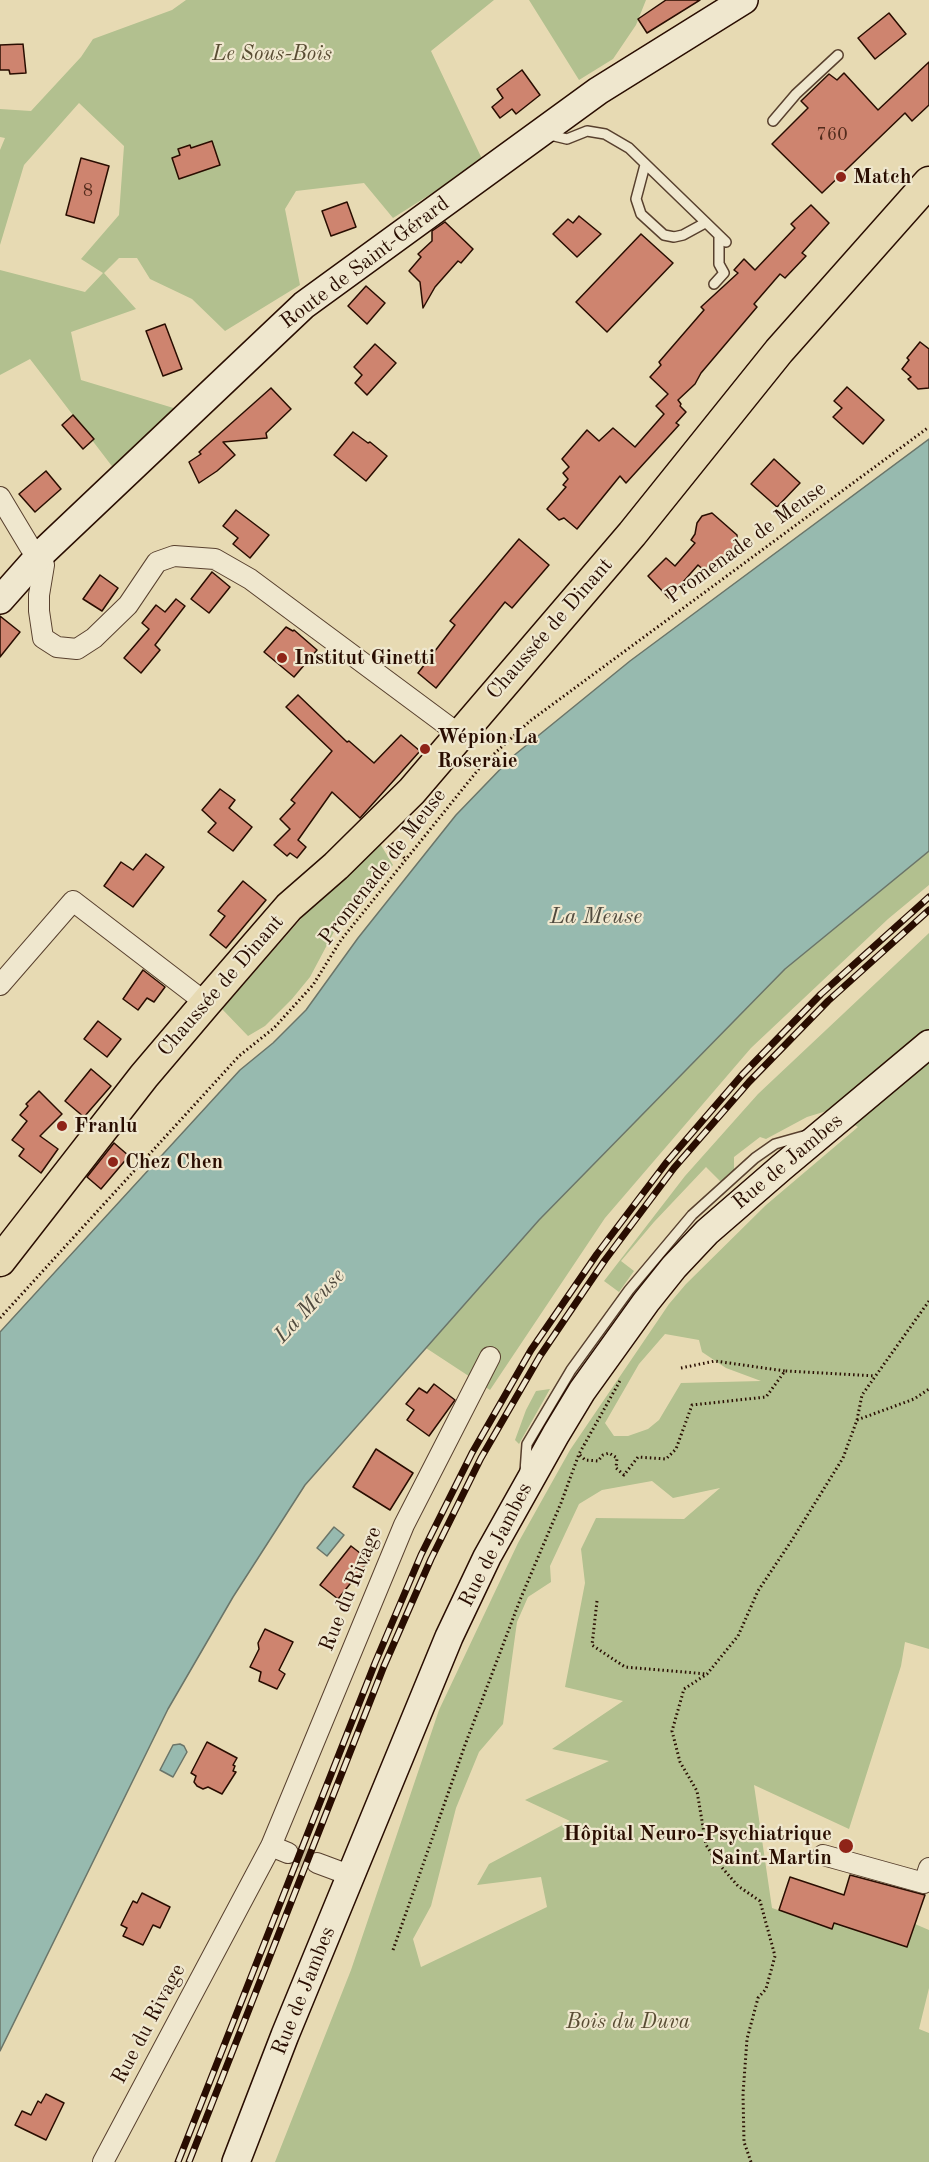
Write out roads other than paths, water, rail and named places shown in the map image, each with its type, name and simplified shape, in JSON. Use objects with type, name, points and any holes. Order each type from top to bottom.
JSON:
[{"type":"main road","name":"Route de Saint-Gérard","points":[[0,600],[40,555],[304,305],[598,91],[744,0]]},
{"type":"main road","name":"Chaussée de Dinant","points":[[0,1261],[144,1076],[206,1003],[289,907],[336,866],[412,791],[632,534],[779,351],[929,182]]},
{"type":"main road","name":"Rue de Jambes","points":[[236,2162],[285,2035],[449,1637],[487,1557],[582,1391],[646,1302],[674,1267],[707,1232],[929,1044]]},
{"type":"street","points":[[0,497],[30,547],[40,555],[44,565],[39,595],[43,638],[57,647],[77,649],[94,638],[128,605],[157,562],[174,556],[215,559],[250,579],[460,735]]},
{"type":"street","points":[[0,985],[73,901],[206,1003]]},
{"type":"street","name":"Rue du Rivage","points":[[103,2162],[280,1849],[404,1525],[490,1357]]},
{"type":"street","points":[[823,1855],[924,1883],[929,1868]]},
{"type":"street","points":[[317,1863],[352,1876]]},
{"type":"lane","points":[[773,121],[796,94],[838,55]]},
{"type":"lane","points":[[541,133],[567,139],[587,131],[605,134],[628,148],[723,239],[719,264],[724,273],[714,284]]},
{"type":"lane","points":[[645,165],[636,199],[641,214],[664,235],[674,237],[683,235],[705,223]]},
{"type":"water","name":"La Meuse","points":[[929,439],[929,851],[785,969],[539,1220],[305,1485],[233,1597],[168,1709],[0,2051],[0,1332],[240,1070],[273,1043],[306,1010],[358,938],[456,815],[512,757],[630,661]]},
{"type":"water","points":[[334,1527],[344,1535],[327,1556],[317,1548]]},
{"type":"water","points":[[180,1744],[187,1752],[173,1777],[160,1770],[173,1745]]},
{"type":"tunnel","points":[[288,1853],[317,1863]]},
{"type":"railway","points":[[178,2162],[375,1663],[421,1555],[472,1453],[531,1350],[597,1254],[666,1163],[742,1075],[821,994],[929,897]]},
{"type":"railway","points":[[189,2162],[384,1666],[431,1559],[481,1458],[540,1356],[605,1260],[674,1168],[749,1082],[828,1001],[929,910]]},
{"type":"place","name":"Match","points":[[841,177]]},
{"type":"place","name":"Institut Ginetti","points":[[282,658]]},
{"type":"place","name":"Wépion La Roseraie","points":[[425,749]]},
{"type":"place","name":"Franlu","points":[[62,1126]]},
{"type":"place","name":"Chez Chen","points":[[113,1162]]},
{"type":"place","name":"Hôpital Neuro-Psychiatrique Saint-Martin","points":[[846,1846]]},
{"type":"park label","name":"Le Sous-Bois","points":[[272,54]]},
{"type":"park label","name":"Bois du Duva","points":[[628,2022]]}]
